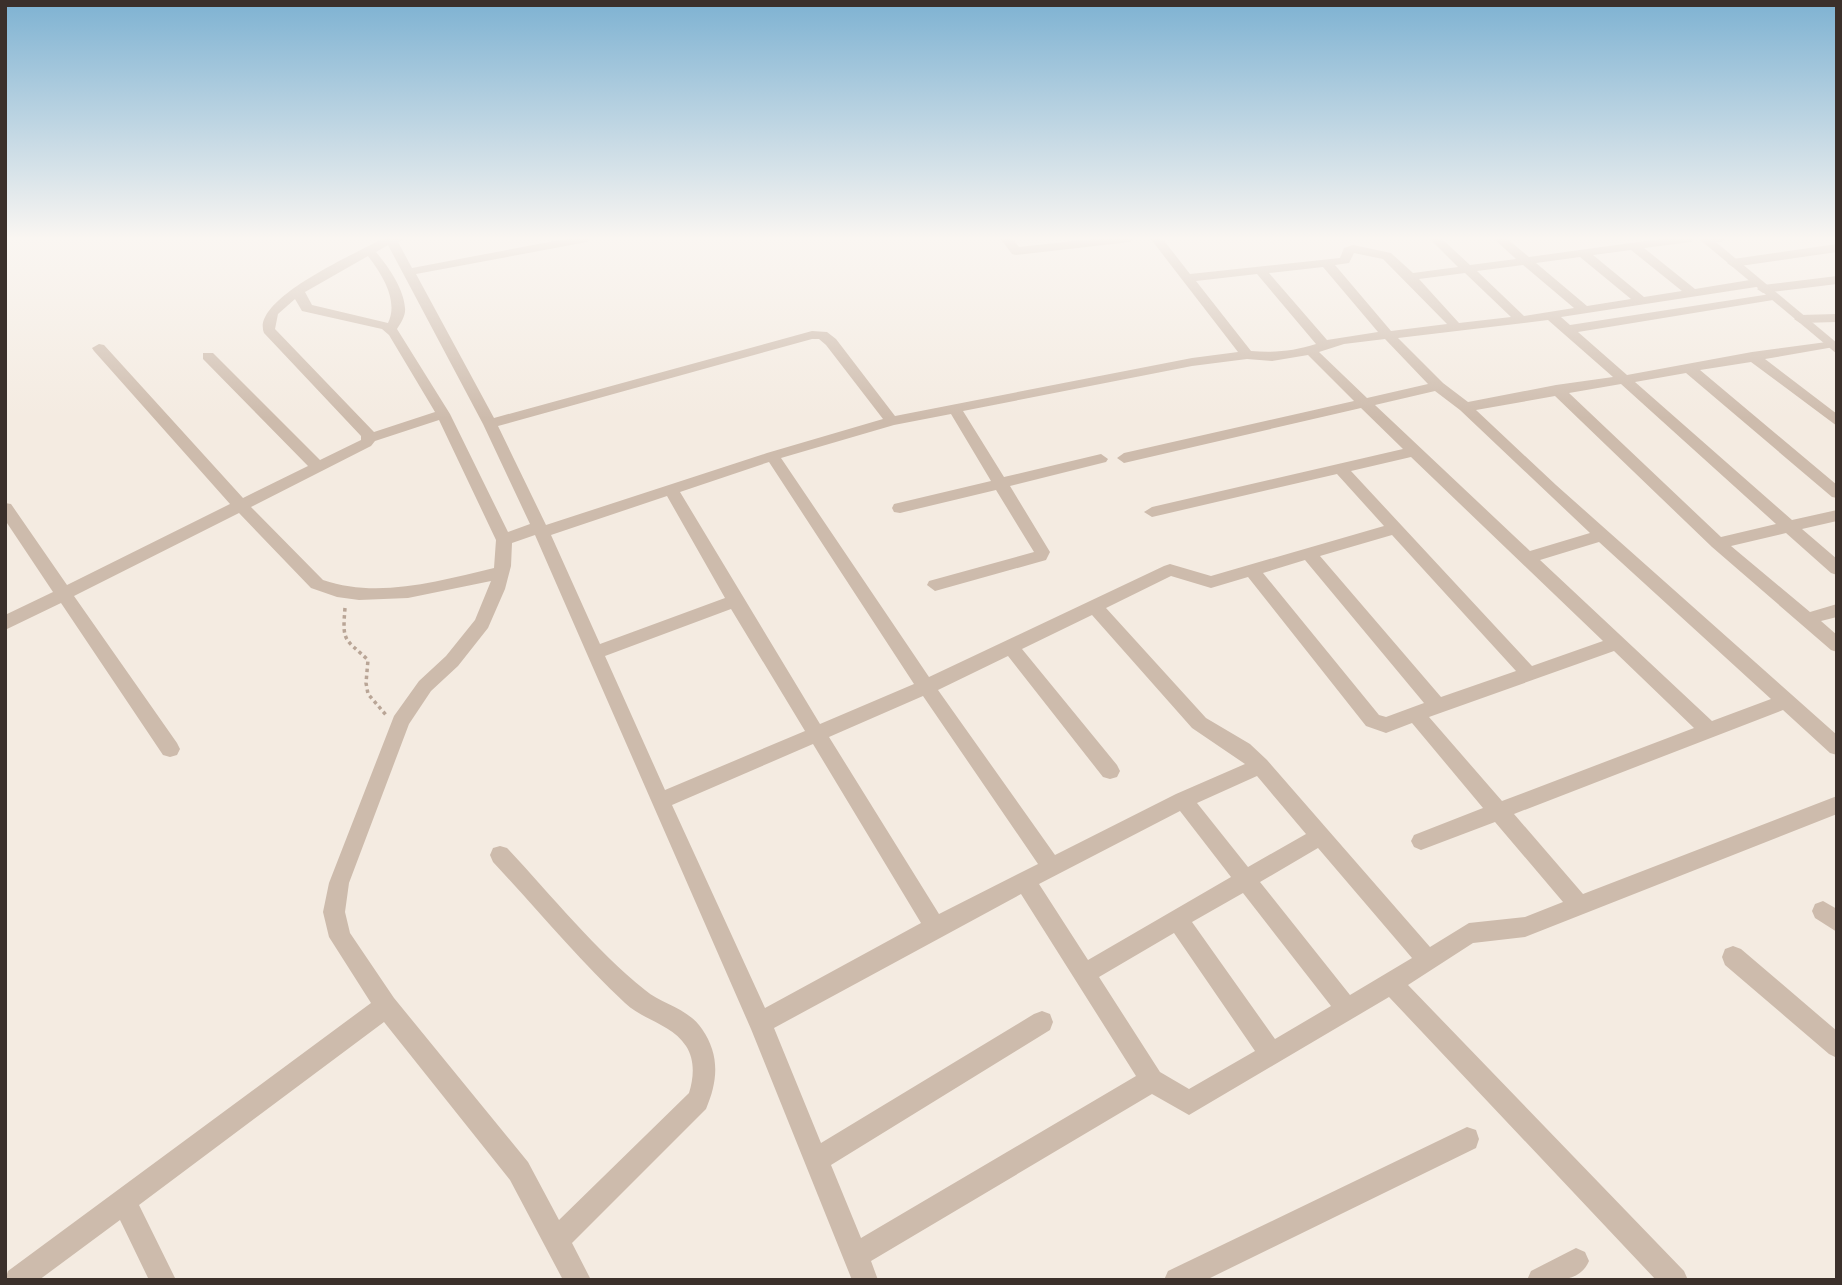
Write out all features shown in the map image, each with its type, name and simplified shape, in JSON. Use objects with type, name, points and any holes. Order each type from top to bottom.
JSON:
[{"type":"street","points":[[290,298],[273,310],[268,322],[270,330],[370,438]]},
{"type":"street","points":[[301,298],[311,310],[391,329],[443,414],[504,540],[501,573],[482,623],[452,661],[425,686],[401,721],[339,883],[334,912],[340,937],[386,1006],[519,1171],[578,1280]]},
{"type":"street","points":[[391,329],[398,316],[399,307],[395,298]]},
{"type":"street","points":[[423,298],[490,424],[541,529],[760,1023],[865,1280]]},
{"type":"street","points":[[1203,298],[1247,355]]},
{"type":"street","points":[[1280,298],[1317,348],[1414,451],[1709,730]]},
{"type":"street","points":[[1356,298],[1438,386],[1465,407],[1602,535],[1835,744]]},
{"type":"street","points":[[1429,298],[1457,327]]},
{"type":"street","points":[[1499,298],[1521,320]]},
{"type":"street","points":[[1570,298],[1584,310]]},
{"type":"street","points":[[1637,298],[1641,301]]},
{"type":"street","points":[[504,540],[671,490],[772,456],[892,421],[954,408],[1192,362],[1247,355],[1272,357],[1342,340],[1521,320],[1660,298]]},
{"type":"street","points":[[1566,330],[1721,298]]},
{"type":"street","points":[[1775,298],[1813,330],[1834,342]]},
{"type":"street","points":[[1551,315],[1837,569]]},
{"type":"street","points":[[1800,319],[1837,318]]},
{"type":"street","points":[[490,424],[812,335],[826,337],[892,421]]},
{"type":"street","points":[[1465,407],[1834,342]]},
{"type":"street","points":[[99,348],[240,505],[317,584],[328,590],[346,593],[396,593],[501,573]]},
{"type":"street","points":[[208,356],[318,467]]},
{"type":"street","points":[[1752,356],[1837,421]]},
{"type":"street","points":[[1689,368],[1837,493]]},
{"type":"street","points":[[1124,458],[1438,386]]},
{"type":"street","points":[[1556,389],[1718,543],[1837,645]]},
{"type":"street","points":[[935,585],[1042,554],[954,408]]},
{"type":"street","points":[[5,623],[358,447],[370,438],[443,414]]},
{"type":"street","points":[[1152,512],[1414,451]]},
{"type":"street","points":[[772,456],[926,687],[1051,866]]},
{"type":"street","points":[[900,508],[1101,459]]},
{"type":"street","points":[[1340,468],[1393,529],[1529,674]]},
{"type":"street","points":[[671,490],[735,601],[935,927]]},
{"type":"street","points":[[5,508],[170,749]]},
{"type":"street","points":[[1718,543],[1837,515]]},
{"type":"street","points":[[660,801],[926,687],[1170,570],[1211,582],[1393,529]]},
{"type":"street","points":[[1528,558],[1602,535]]},
{"type":"street","points":[[1308,554],[1437,706]]},
{"type":"street","points":[[1251,570],[1373,721],[1387,725],[1617,643]]},
{"type":"street","points":[[595,653],[735,601]]},
{"type":"street","points":[[1095,607],[1199,723],[1242,750],[1261,766],[1428,961]]},
{"type":"street","points":[[1807,619],[1837,610]]},
{"type":"street","points":[[1011,647],[1110,771]]},
{"type":"street","points":[[1421,841],[1785,701]]},
{"type":"street","points":[[1415,714],[1580,905]]},
{"type":"street","points":[[760,1023],[1051,866],[1183,800],[1261,766]]},
{"type":"street","points":[[1183,800],[1347,1010]]},
{"type":"street","points":[[1025,881],[1152,1080],[1189,1103],[1428,961],[1469,933],[1525,927],[1837,805]]},
{"type":"street","points":[[1083,974],[1322,835]]},
{"type":"street","points":[[500,855],[638,1000],[683,1023],[695,1038],[706,1074],[705,1086],[698,1101],[556,1240]]},
{"type":"street","points":[[1177,919],[1271,1054]]},
{"type":"street","points":[[1733,957],[1837,1046]]},
{"type":"street","points":[[1391,983],[1675,1280]]},
{"type":"street","points":[[17,1280],[386,1006]]},
{"type":"street","points":[[816,1160],[1042,1022]]},
{"type":"street","points":[[855,1256],[1152,1080]]},
{"type":"street","points":[[1177,1280],[1467,1139]]},
{"type":"street","points":[[123,1199],[163,1280]]},
{"type":"street","points":[[1540,1280],[1576,1261]]},
{"type":"path","points":[[346,593],[344,629],[350,646],[367,659],[369,664],[366,678],[370,698],[374,706],[385,715],[401,721]]}]
